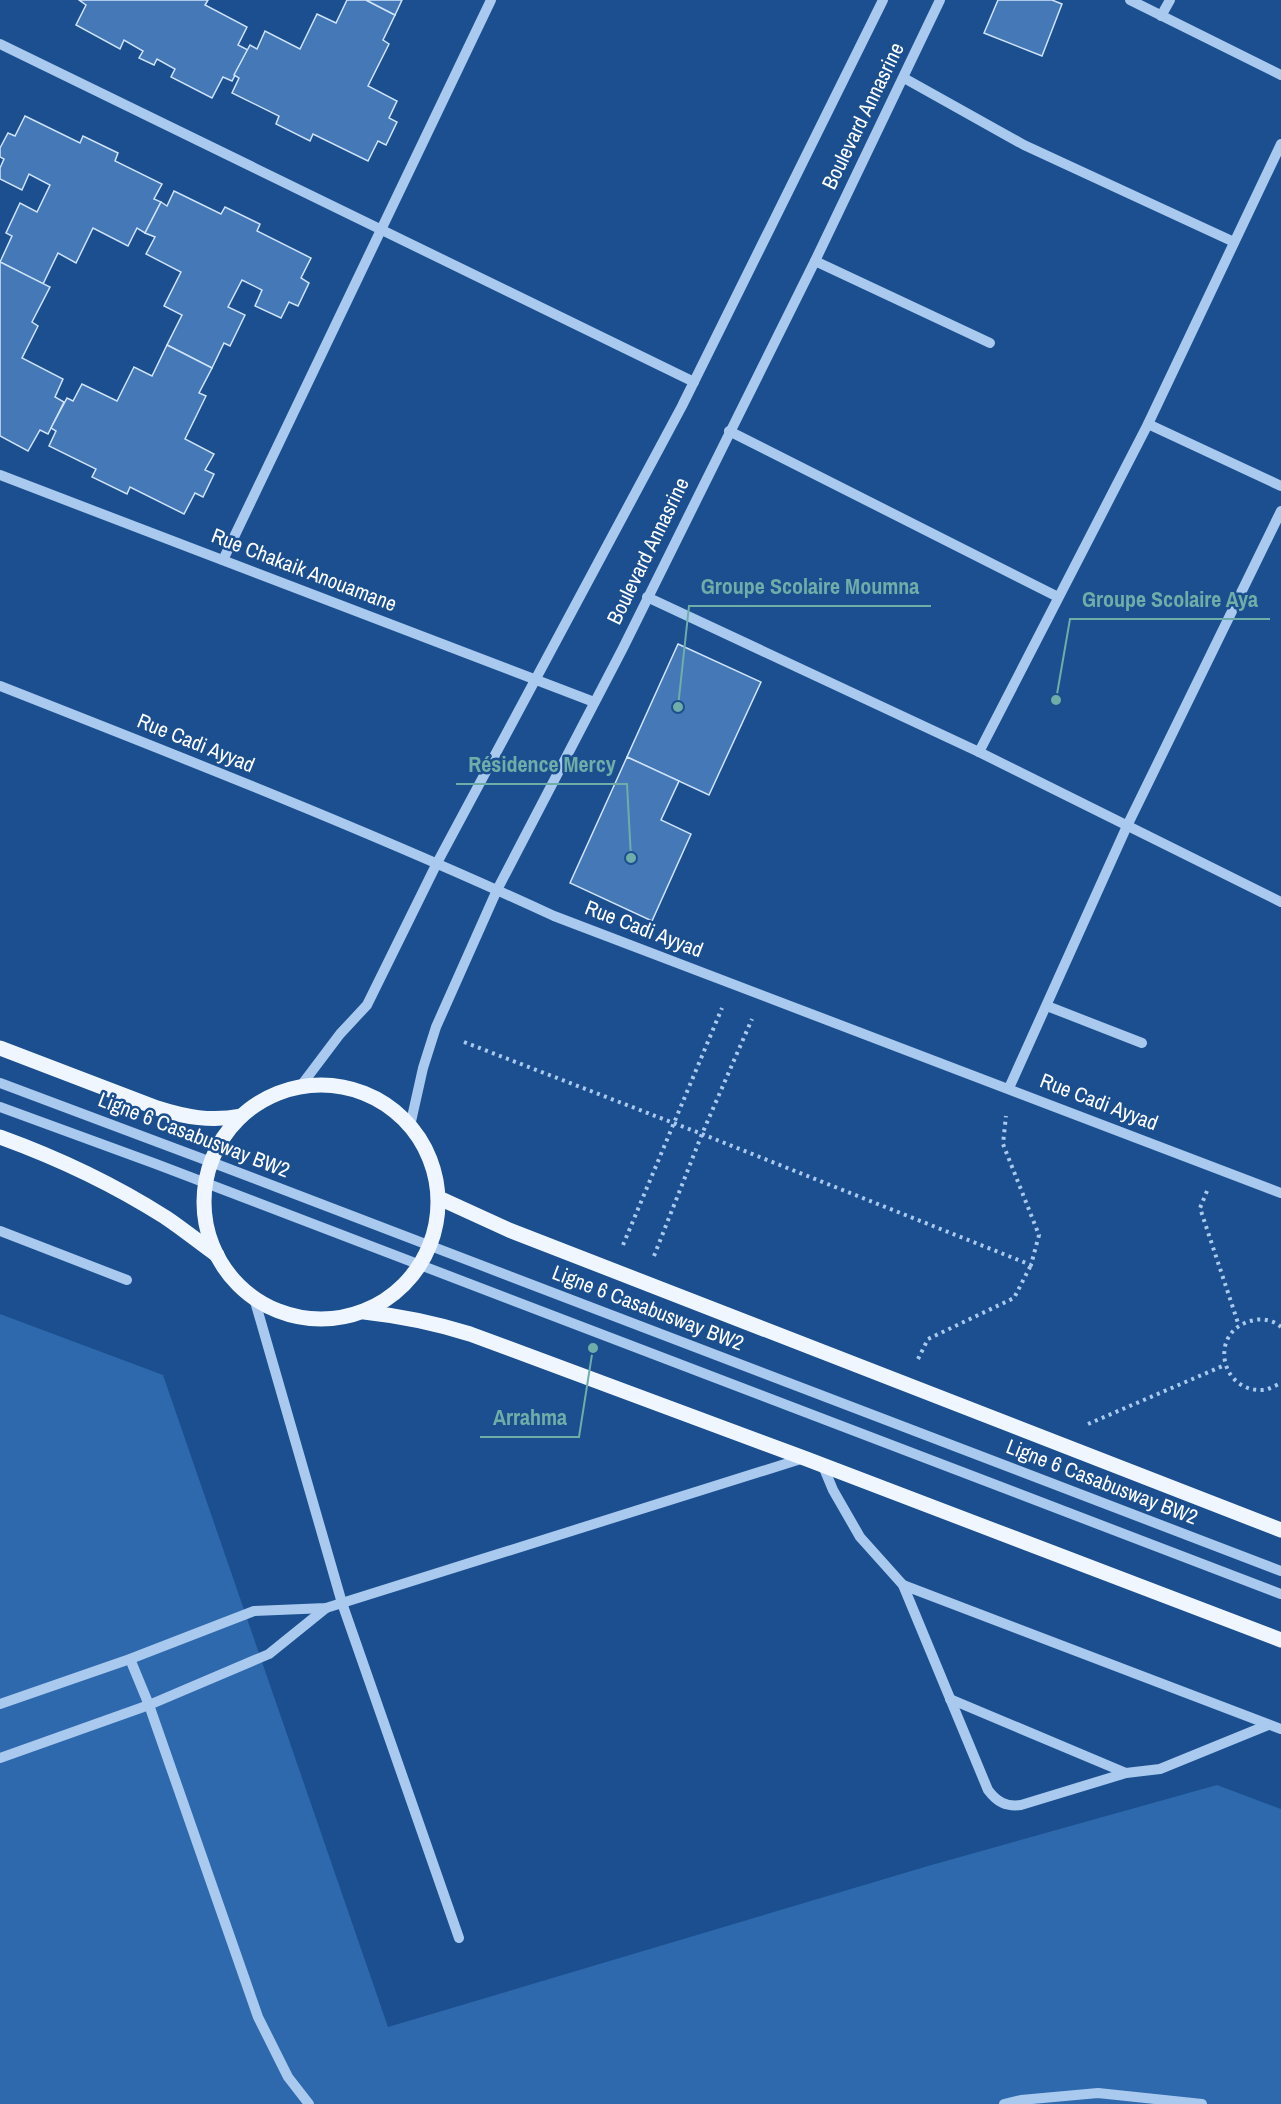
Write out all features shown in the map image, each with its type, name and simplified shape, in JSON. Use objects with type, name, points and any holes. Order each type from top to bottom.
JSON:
[{"type":"main road","points":[[0,1048],[183,1117],[226,1119],[241,1116]]},
{"type":"main road","points":[[364,1312],[386,1300],[405,1285],[420,1265],[430,1246],[437,1222],[439,1198],[431,1160],[422,1142],[396,1112],[379,1100],[360,1092],[341,1086],[320,1085],[300,1087],[269,1097],[241,1116],[218,1146],[205,1183],[206,1219],[217,1255],[227,1271],[254,1298],[289,1315],[327,1319],[364,1312],[401,1316],[470,1334],[804,1458],[1281,1640]]},
{"type":"main road","points":[[0,1137],[71,1166],[112,1186],[166,1218],[217,1255]]},
{"type":"main road","points":[[439,1198],[509,1230],[1281,1530]]},
{"type":"street","points":[[223,560],[491,0]]},
{"type":"street","name":"Boulevard Annasrine","points":[[300,1087],[340,1034],[367,1005],[437,863],[694,382],[883,0]]},
{"type":"street","name":"Boulevard Annasrine","points":[[410,1126],[423,1068],[436,1027],[497,890],[815,261],[940,0]]},
{"type":"street","points":[[1130,0],[1281,75]]},
{"type":"street","points":[[1161,16],[1170,0]]},
{"type":"street","points":[[0,44],[694,382]]},
{"type":"street","points":[[904,78],[1024,145],[1234,242]]},
{"type":"street","points":[[979,752],[1148,424],[1281,144]]},
{"type":"street","points":[[815,261],[990,342]]},
{"type":"street","points":[[1148,424],[1281,486]]},
{"type":"street","points":[[729,431],[1059,597]]},
{"type":"street","name":"Rue Chakaik Anouamane","points":[[0,475],[594,702]]},
{"type":"street","points":[[1009,1088],[1127,826],[1281,511]]},
{"type":"street","points":[[647,597],[979,752],[1127,826],[1280,897]]},
{"type":"street","name":"Rue Cadi Ayyad","points":[[0,686],[236,779],[437,863],[554,916],[1281,1193]]},
{"type":"street","points":[[1047,1006],[1142,1043]]},
{"type":"street","name":"Ligne 6 Casabusway BW2","points":[[0,1083],[1281,1571]]},
{"type":"street","name":"Ligne 6 Casabusway BW2","points":[[0,1107],[205,1183],[1281,1594]]},
{"type":"street","points":[[0,1231],[127,1280]]},
{"type":"street","points":[[254,1298],[342,1603],[459,1938]]},
{"type":"street","points":[[0,1704],[130,1659],[255,1611],[326,1608],[804,1458]]},
{"type":"street","points":[[823,1466],[833,1490],[860,1537],[903,1585],[987,1790],[995,1800],[1013,1806],[1126,1773],[1160,1769],[1268,1725]]},
{"type":"street","points":[[903,1585],[1281,1729]]},
{"type":"street","points":[[0,1758],[149,1705],[269,1654],[326,1608]]},
{"type":"street","points":[[130,1659],[149,1705],[258,2017],[288,2077],[309,2104]]},
{"type":"street","points":[[950,1699],[1126,1773]]},
{"type":"street","points":[[1004,2104],[1021,2100],[1098,2093],[1202,2104]]},
{"type":"path","points":[[613,1270],[732,983]]},
{"type":"path","points":[[644,1282],[702,1134],[762,994]]},
{"type":"path","points":[[464,1042],[1031,1265]]},
{"type":"path","points":[[906,1384],[928,1339],[1014,1298],[1031,1265],[1039,1235],[1003,1144],[1009,1088]]},
{"type":"path","points":[[1216,1168],[1200,1208],[1239,1326]]},
{"type":"path","points":[[1281,1327],[1278,1323],[1261,1319],[1244,1322],[1231,1332],[1224,1348],[1225,1365],[1234,1380],[1249,1389],[1266,1390],[1281,1383]]},
{"type":"path","points":[[1072,1448],[1082,1426],[1225,1365]]},
{"type":"shaded area","points":[[0,1314],[163,1375],[388,2027],[928,1866],[1217,1785],[1281,1809],[1281,2104],[0,2104]]},
{"type":"building","points":[[79,0],[208,0],[205,5],[247,27],[238,45],[248,50],[232,81],[223,77],[212,98],[171,77],[175,69],[157,59],[154,65],[139,58],[143,51],[124,40],[120,49],[76,25],[86,5]]},
{"type":"building","points":[[347,0],[366,0],[395,15],[383,40],[389,44],[368,86],[397,101],[389,118],[397,122],[386,145],[378,141],[368,161],[313,134],[310,141],[276,124],[279,116],[232,93],[239,78],[234,75],[250,45],[257,49],[265,31],[300,49],[317,14],[336,23]]},
{"type":"building","points":[[366,0],[402,0],[395,15]]},
{"type":"building","points":[[998,0],[1052,0],[1062,4],[1042,56],[984,33]]},
{"type":"building","points":[[25,116],[80,143],[83,136],[118,153],[115,161],[162,184],[154,199],[161,202],[145,233],[137,228],[128,246],[93,228],[76,263],[58,253],[43,284],[0,262],[12,236],[6,233],[20,203],[37,212],[50,185],[29,174],[22,190],[0,179],[0,168],[4,159],[0,157],[0,148],[8,133],[15,136]]},
{"type":"building","points":[[174,191],[221,214],[225,207],[260,224],[257,231],[311,258],[301,278],[309,283],[298,306],[289,302],[281,318],[255,306],[262,290],[242,280],[228,307],[245,315],[230,346],[224,343],[212,368],[167,345],[182,315],[164,306],[181,272],[146,254],[155,237],[145,233],[161,202],[167,206]]},
{"type":"building","points":[[0,262],[50,287],[32,322],[38,326],[22,358],[63,379],[55,397],[64,402],[48,434],[40,430],[28,451],[0,436]]},
{"type":"building","points":[[167,345],[212,368],[199,393],[206,396],[185,439],[214,454],[205,470],[214,474],[203,497],[195,493],[184,514],[130,487],[127,494],[92,477],[96,469],[49,446],[56,431],[51,428],[67,398],[73,401],[82,384],[117,401],[134,367],[152,376]]},
{"type":"building","points":[[678,644],[761,682],[709,795],[627,757]]},
{"type":"building","points":[[627,757],[679,781],[661,820],[691,834],[652,921],[570,883]]},
{"type":"place","name":"Groupe Scolaire Aya","points":[[1056,700]]},
{"type":"place","name":"Groupe Scolaire Moumna","points":[[678,707]]},
{"type":"place","name":"Résidence Mercy","points":[[631,858]]},
{"type":"place","name":"Arrahma","points":[[593,1348]]}]
